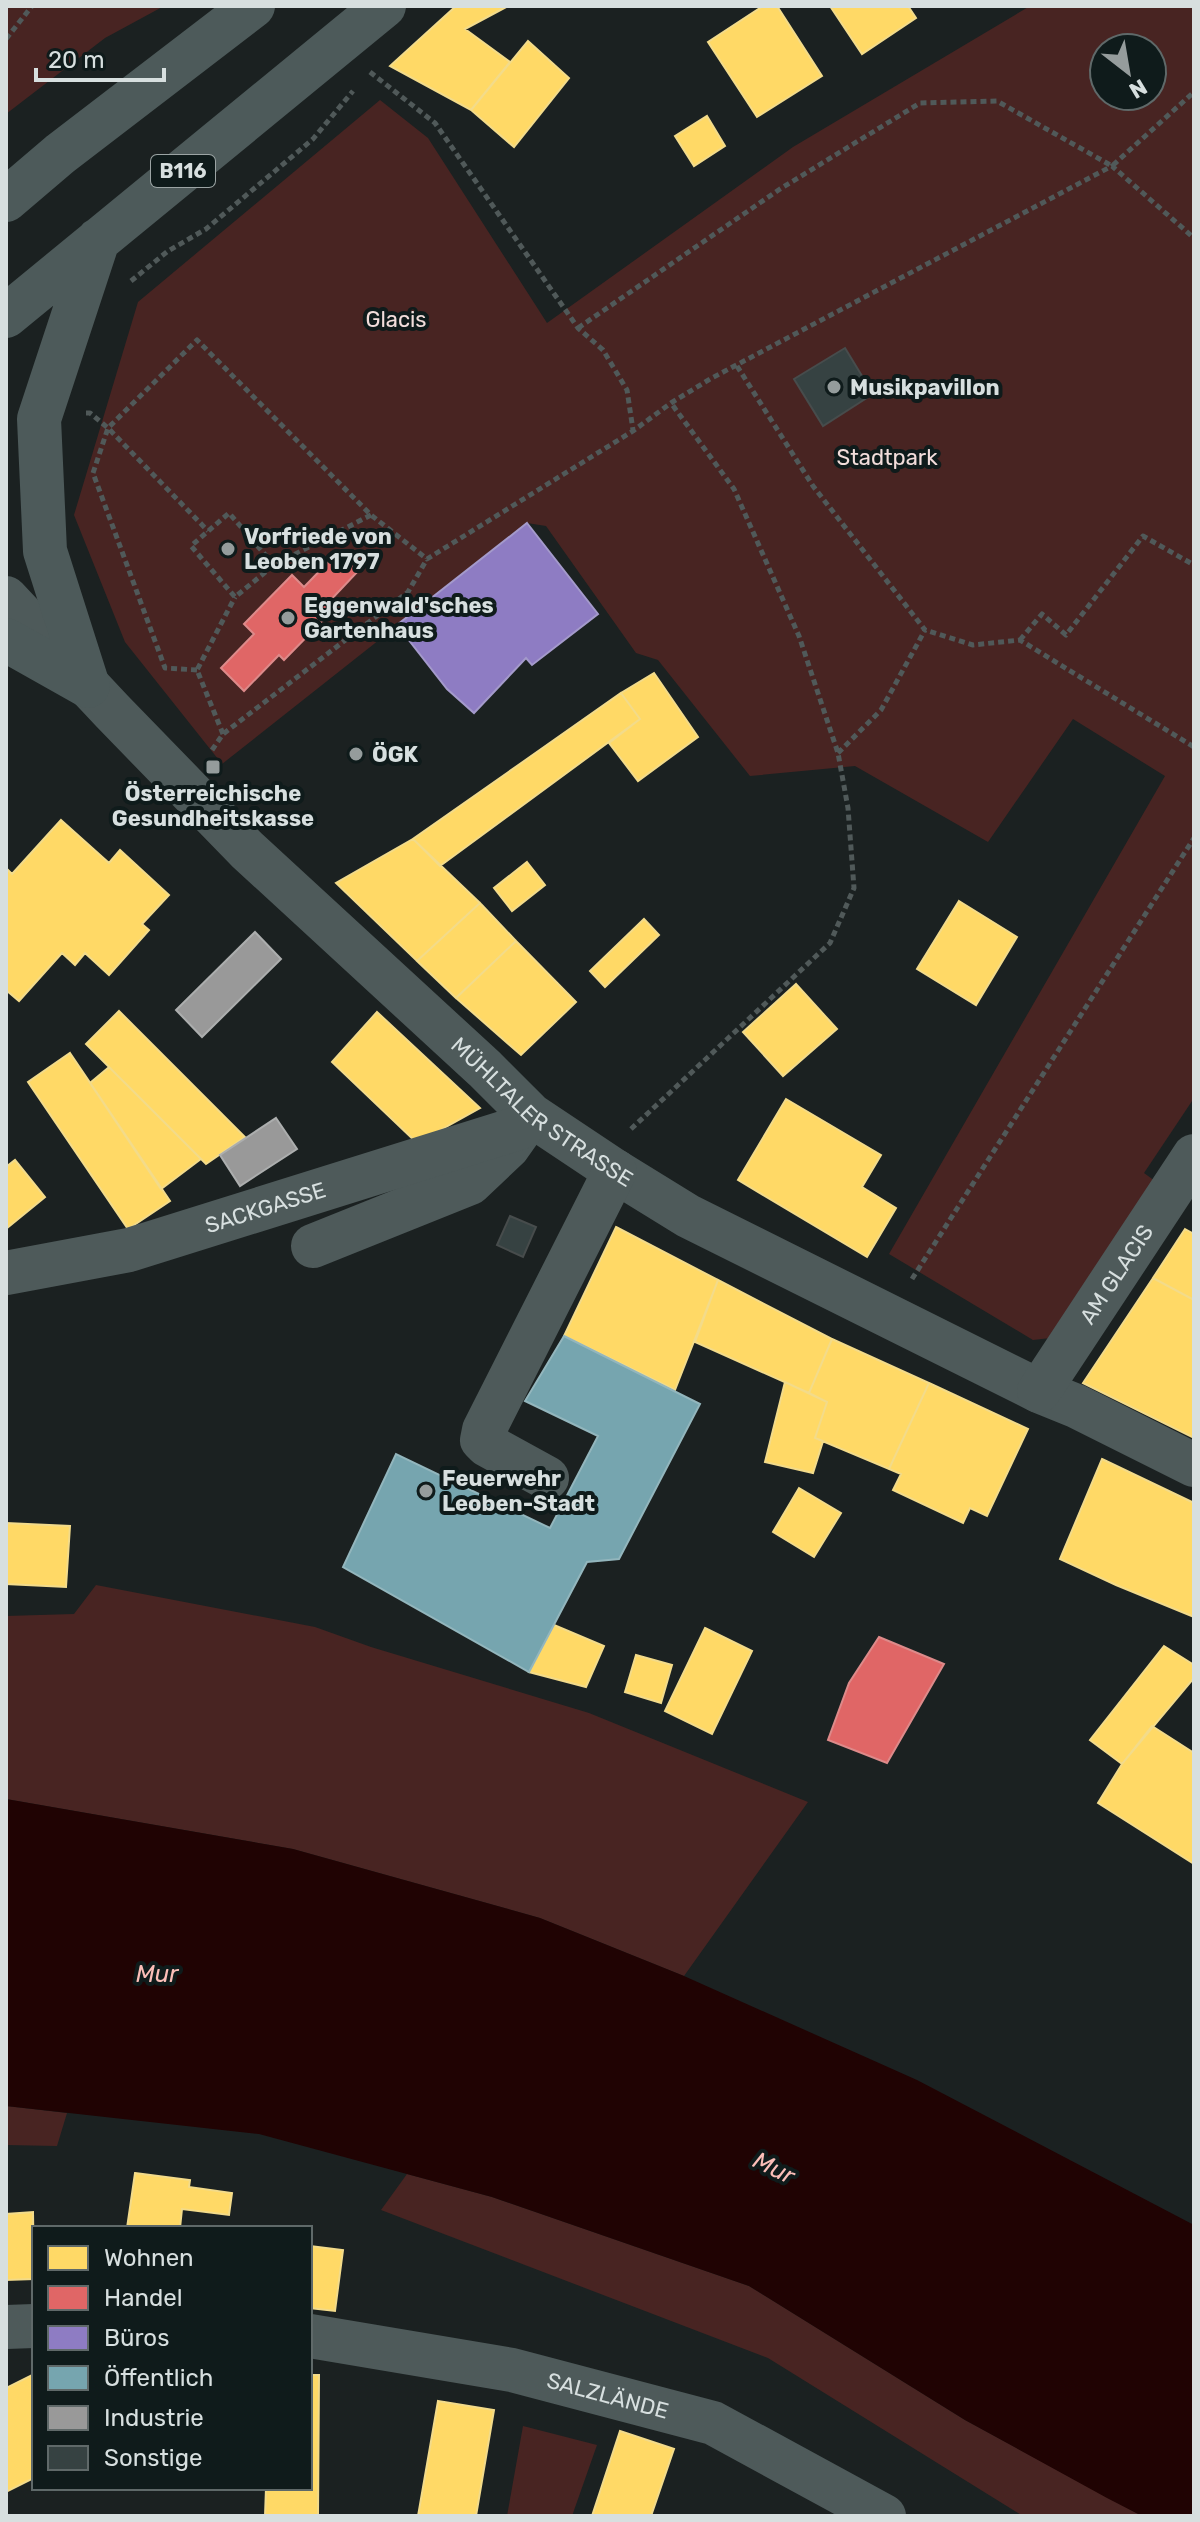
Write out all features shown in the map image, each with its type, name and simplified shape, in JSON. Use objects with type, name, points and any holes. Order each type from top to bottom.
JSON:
[{"type":"main road","points":[[6,200],[60,154],[253,6]]},
{"type":"main road","name":"B116","points":[[6,316],[384,6]]},
{"type":"main road","points":[[88,686],[45,551],[39,419],[98,240]]},
{"type":"main road","points":[[6,640],[88,686]]},
{"type":"street","name":"MÜHLTALER STRASSE","points":[[6,598],[247,850],[485,1069],[526,1121],[606,1165],[688,1216],[1194,1465]]},
{"type":"street","points":[[313,1246],[470,1183],[508,1147],[526,1121]]},
{"type":"street","name":"SACKGASSE","points":[[6,1273],[129,1250],[526,1121]]},
{"type":"street","name":"AM GLACIS","points":[[1039,1391],[1194,1156]]},
{"type":"street","points":[[547,1478],[482,1440],[606,1165]]},
{"type":"street","points":[[6,2327],[32,2326]]},
{"type":"street","name":"SALZLÄNDE","points":[[312,2336],[512,2370],[713,2423],[884,2516]]},
{"type":"path","points":[[6,39],[32,6]]},
{"type":"path","points":[[362,80],[379,60]]},
{"type":"path","points":[[369,71],[435,123],[578,328],[603,350],[627,390],[633,431]]},
{"type":"path","points":[[127,284],[168,251],[206,229],[313,139],[356,88]]},
{"type":"path","points":[[187,788],[223,734],[408,592],[427,559],[633,431],[671,403],[1112,166],[1194,92]]},
{"type":"path","points":[[578,328],[780,189],[920,103],[997,101],[1112,166],[1194,238]]},
{"type":"path","points":[[197,670],[165,668],[93,473],[108,428],[197,340],[371,515],[427,559]]},
{"type":"path","points":[[737,366],[813,486],[925,630],[973,645],[1020,640],[1194,747]]},
{"type":"path","points":[[606,1165],[830,943],[854,888],[848,808],[838,753],[799,636],[734,489],[671,403]]},
{"type":"path","points":[[90,413],[208,531]]},
{"type":"path","points":[[235,597],[191,546],[229,513],[274,565]]},
{"type":"path","points":[[223,734],[197,670],[235,597],[274,565],[371,515]]},
{"type":"path","points":[[1020,640],[1042,614],[1066,635],[1143,536],[1194,565]]},
{"type":"path","points":[[838,753],[881,710],[925,630]]},
{"type":"path","points":[[889,1315],[1194,838]]},
{"type":"green space","points":[[6,6],[164,6],[105,38],[6,114]]},
{"type":"green space","name":"Stadtpark","points":[[1030,6],[1194,6],[1194,1098],[1144,1173],[1159,1184],[1059,1337],[1033,1340],[889,1254],[1165,776],[1073,719],[988,842],[855,766],[750,776],[658,660],[636,653],[546,526],[527,523],[222,764],[125,642],[74,515],[138,302],[380,100],[428,138],[547,323],[793,147]]},
{"type":"green space","points":[[96,1585],[315,1627],[589,1713],[808,1802],[684,1976],[540,1918],[293,1849],[6,1799],[6,1616],[74,1614]]},
{"type":"green space","points":[[6,2106],[67,2113],[57,2146],[6,2145]]},
{"type":"green space","points":[[407,2174],[492,2197],[749,2286],[965,2420],[1142,2516],[1023,2516],[768,2358],[381,2210]]},
{"type":"green space","points":[[523,2426],[597,2445],[572,2516],[507,2516]]},
{"type":"water","name":"Mur","points":[[6,1799],[293,1849],[540,1918],[684,1976],[917,2080],[1194,2225],[1194,2516],[1142,2516],[1107,2498],[965,2420],[749,2286],[492,2197],[259,2134],[6,2106]]},
{"type":"building: Wohnen","points":[[456,6],[508,6],[465,29],[510,62],[471,110],[390,66]]},
{"type":"building: Wohnen","points":[[763,6],[777,6],[822,76],[757,117],[708,42]]},
{"type":"building: Wohnen","points":[[830,6],[908,6],[916,18],[862,54]]},
{"type":"building: Wohnen","points":[[528,41],[569,78],[514,147],[471,110]]},
{"type":"building: Wohnen","points":[[707,116],[725,146],[694,166],[675,136]]},
{"type":"building: Wohnen","points":[[654,673],[698,737],[638,781],[609,743],[640,719],[621,693]]},
{"type":"building: Wohnen","points":[[621,693],[640,719],[440,866],[413,839]]},
{"type":"building: Wohnen","points":[[61,820],[109,863],[120,850],[169,895],[142,924],[149,930],[109,975],[85,953],[75,965],[62,953],[19,1001],[6,990],[6,868],[12,874]]},
{"type":"building: Wohnen","points":[[413,839],[480,903],[417,961],[336,883]]},
{"type":"building: Wohnen","points":[[527,862],[545,885],[512,911],[494,888]]},
{"type":"building: Wohnen","points":[[959,901],[1017,937],[976,1005],[917,969]]},
{"type":"building: Wohnen","points":[[480,903],[516,941],[456,998],[417,961]]},
{"type":"building: Wohnen","points":[[644,919],[659,935],[605,987],[590,971]]},
{"type":"building: Wohnen","points":[[516,941],[576,1002],[521,1055],[456,998]]},
{"type":"building: Wohnen","points":[[796,984],[837,1029],[783,1076],[743,1032]]},
{"type":"building: Wohnen","points":[[119,1011],[245,1137],[206,1164],[86,1044]]},
{"type":"building: Wohnen","points":[[377,1012],[480,1108],[417,1143],[332,1062]]},
{"type":"building: Wohnen","points":[[70,1053],[170,1201],[128,1229],[28,1082]]},
{"type":"building: Wohnen","points":[[109,1067],[201,1159],[161,1189],[90,1083]]},
{"type":"building: Wohnen","points":[[786,1099],[881,1155],[862,1187],[896,1208],[867,1257],[738,1180]]},
{"type":"building: Wohnen","points":[[15,1160],[45,1197],[6,1229],[6,1167]]},
{"type":"building: Wohnen","points":[[616,1227],[718,1280],[675,1390],[564,1336]]},
{"type":"building: Wohnen","points":[[1185,1229],[1194,1234],[1194,1300],[1153,1278]]},
{"type":"building: Wohnen","points":[[1153,1278],[1194,1300],[1194,1438],[1083,1383]]},
{"type":"building: Wohnen","points":[[718,1280],[832,1339],[809,1393],[695,1342]]},
{"type":"building: Wohnen","points":[[832,1339],[929,1383],[889,1469],[815,1438],[827,1402],[809,1393]]},
{"type":"building: Wohnen","points":[[785,1382],[827,1402],[815,1438],[823,1441],[813,1473],[765,1462]]},
{"type":"building: Wohnen","points":[[929,1383],[1028,1429],[987,1516],[970,1508],[963,1523],[893,1490],[901,1474],[889,1469]]},
{"type":"building: Wohnen","points":[[1102,1459],[1194,1503],[1194,1617],[1060,1559]]},
{"type":"building: Wohnen","points":[[799,1488],[841,1513],[814,1557],[773,1532]]},
{"type":"building: Wohnen","points":[[6,1523],[70,1526],[66,1587],[6,1584]]},
{"type":"building: Wohnen","points":[[554,1625],[604,1646],[586,1687],[529,1672]]},
{"type":"building: Wohnen","points":[[705,1628],[752,1651],[712,1734],[665,1711]]},
{"type":"building: Wohnen","points":[[1164,1646],[1194,1665],[1194,1678],[1122,1764],[1090,1740]]},
{"type":"building: Wohnen","points":[[636,1655],[672,1665],[661,1703],[625,1692]]},
{"type":"building: Wohnen","points":[[1152,1726],[1194,1753],[1194,1864],[1098,1803],[1122,1764]]},
{"type":"building: Wohnen","points":[[135,2173],[190,2180],[189,2187],[232,2193],[229,2215],[182,2209],[180,2226],[127,2226]]},
{"type":"building: Wohnen","points":[[33,2212],[32,2279],[6,2280],[6,2214]]},
{"type":"building: Wohnen","points":[[312,2246],[343,2250],[335,2311],[312,2308]]},
{"type":"building: Wohnen","points":[[32,2375],[32,2479],[6,2492],[6,2388]]},
{"type":"building: Wohnen","points":[[312,2375],[319,2375],[318,2516],[265,2516],[266,2490],[312,2490]]},
{"type":"building: Wohnen","points":[[438,2401],[494,2410],[476,2516],[418,2516]]},
{"type":"building: Wohnen","points":[[620,2431],[674,2449],[651,2516],[592,2516]]},
{"type":"building: Handel","name":"Eggenwald'sches Gartenhaus","points":[[339,551],[359,570],[326,605],[332,611],[284,660],[279,655],[244,691],[221,668],[254,634],[244,624],[292,575],[304,587]]},
{"type":"building: Handel","points":[[879,1637],[944,1664],[887,1763],[828,1740],[849,1683]]},
{"type":"building: Büros","points":[[527,523],[598,614],[532,665],[526,658],[474,713],[447,689],[397,625]]},
{"type":"building: Öffentlich","name":"Feuerwehr Leoben-Stadt","points":[[564,1336],[700,1404],[619,1559],[587,1562],[529,1672],[343,1567],[396,1454],[550,1528],[598,1436],[525,1401]]},
{"type":"building: Industrie","points":[[255,932],[281,959],[202,1037],[176,1010]]},
{"type":"building: Industrie","points":[[276,1118],[297,1149],[240,1186],[220,1155]]},
{"type":"building: Sonstige","name":"Musikpavillon","points":[[845,348],[873,394],[823,426],[794,379]]},
{"type":"building: Sonstige","points":[[510,1216],[536,1227],[523,1257],[497,1245]]},
{"type":"place","name":"Musikpavillon","points":[[834,387]]},
{"type":"place","name":"Vorfriede von Leoben 1797","points":[[228,549]]},
{"type":"place","name":"Eggenwald'sches Gartenhaus","points":[[288,618]]},
{"type":"place","name":"ÖGK","points":[[356,754]]},
{"type":"place","name":"Österreichische Gesundheitskasse","points":[[213,767]]},
{"type":"place","name":"Feuerwehr Leoben-Stadt","points":[[426,1491]]},
{"type":"park label","name":"Glacis","points":[[396,319]]}]
